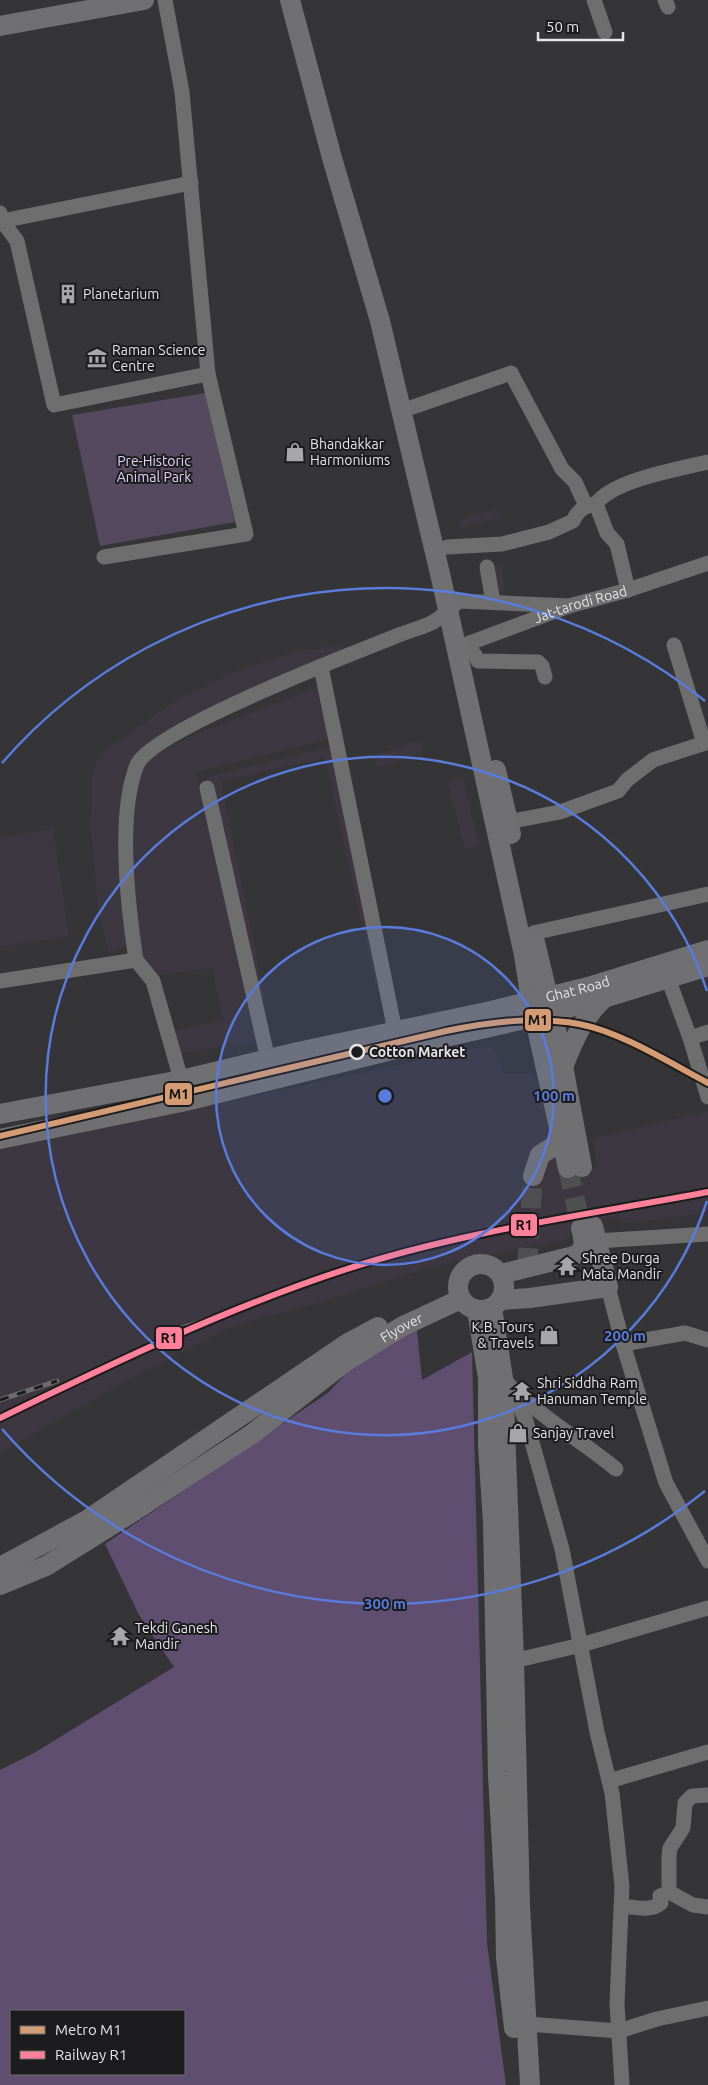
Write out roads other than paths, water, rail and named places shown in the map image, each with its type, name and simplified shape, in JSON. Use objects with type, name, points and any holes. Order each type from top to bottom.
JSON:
[{"type":"main road","points":[[0,26],[144,0]]},
{"type":"main road","points":[[290,0],[332,158],[380,321],[454,606]]},
{"type":"main road","points":[[302,0],[343,148],[376,257],[447,548],[461,647],[511,865],[532,933],[541,1007],[562,1140],[575,1167],[563,1068],[541,1007],[524,955],[511,865],[508,822],[461,647]]},
{"type":"main road","name":"Ghat Road","points":[[0,1114],[181,1080],[314,1048],[372,1046],[541,1007],[598,984],[708,950]]},
{"type":"main road","name":"Ghat Road","points":[[0,1139],[186,1101],[318,1069],[372,1046],[395,1031],[604,998],[708,966]]},
{"type":"main road","points":[[563,1068],[579,1031],[592,1008],[604,998]]},
{"type":"main road","points":[[314,1048],[318,1069]]},
{"type":"main road","points":[[533,1176],[540,1155],[562,1140]]},
{"type":"main road","points":[[501,1274],[574,1256],[582,1252],[589,1235]]},
{"type":"main road","points":[[0,1567],[86,1520],[348,1343],[407,1311],[608,1288],[589,1235]]},
{"type":"main road","points":[[473,1302],[505,1287],[501,1274],[489,1265],[474,1264],[462,1274],[501,1381],[505,1663],[520,1906],[521,2025],[518,2085]]},
{"type":"main road","points":[[527,1268],[530,1298]]},
{"type":"main road","name":"Flyover","points":[[0,1585],[46,1566],[131,1513],[252,1434],[345,1362],[403,1326],[473,1302]]},
{"type":"main road","points":[[521,2025],[530,2085]]},
{"type":"street","points":[[104,557],[246,534],[208,374],[182,92],[165,0]]},
{"type":"street","points":[[594,0],[605,32]]},
{"type":"street","points":[[190,183],[1,217],[17,241],[54,405],[208,374]]},
{"type":"street","points":[[413,407],[511,373],[562,469],[575,482],[607,533],[617,544],[628,590]]},
{"type":"street","points":[[447,548],[502,544],[549,532],[573,521],[577,513],[629,482],[708,462]]},
{"type":"street","name":"Jat-tarodi Road","points":[[461,647],[569,606],[628,590],[708,563]]},
{"type":"street","points":[[483,568],[489,602]]},
{"type":"street","points":[[186,1101],[153,981],[136,960],[130,921],[127,800],[138,763],[158,744],[218,712],[396,636],[431,624],[454,606],[489,602],[569,606]]},
{"type":"street","points":[[508,822],[560,812],[618,790],[627,780],[653,760],[706,743],[674,645]]},
{"type":"street","points":[[461,647],[475,654],[478,662],[538,662],[542,666],[545,677]]},
{"type":"street","points":[[321,667],[395,1031]]},
{"type":"street","points":[[207,788],[273,1080]]},
{"type":"street","points":[[532,933],[708,894]]},
{"type":"street","points":[[0,981],[136,960]]},
{"type":"street","points":[[668,978],[690,1038],[708,1097]]},
{"type":"street","points":[[690,1038],[708,1032]]},
{"type":"street","points":[[589,1235],[708,1234]]},
{"type":"street","points":[[608,1288],[623,1344],[666,1483],[708,1561]]},
{"type":"street","points":[[623,1344],[684,1333],[708,1340]]},
{"type":"street","points":[[501,1381],[543,1416],[592,1450],[616,1470]]},
{"type":"street","points":[[501,1381],[526,1421],[562,1549],[597,1732],[612,1793],[622,1886],[617,2003],[622,2085]]},
{"type":"street","points":[[505,1663],[581,1645],[708,1608]]},
{"type":"street","points":[[609,1781],[708,1752]]},
{"type":"street","points":[[669,1892],[670,1848],[683,1828],[684,1803],[692,1796],[708,1795]]},
{"type":"street","points":[[621,1906],[639,1908],[658,1906],[661,1903],[660,1896],[669,1892]]},
{"type":"street","points":[[669,1892],[693,1905],[708,1907]]},
{"type":"street","points":[[521,2025],[619,2030],[708,2008]]},
{"type":"tunnel","points":[[568,1168],[581,1228]]},
{"type":"tunnel","points":[[527,1268],[533,1176]]},
{"type":"railway","points":[[160,1335],[239,1309]]},
{"type":"railway","points":[[0,1400],[57,1381]]},
{"type":"metro line","name":"M1","points":[[0,1136],[446,1031],[512,1021],[545,1020],[595,1028],[645,1049],[708,1083]]},
{"type":"rail line","name":"R1","points":[[0,1418],[128,1357],[214,1319],[302,1284],[347,1269],[435,1244],[481,1234],[708,1192]]},
{"type":"place","name":"Planetarium","points":[[68,294]]},
{"type":"place","name":"Raman Science Centre","points":[[97,358]]},
{"type":"place","name":"Bhandakkar Harmoniums","points":[[295,452]]},
{"type":"place","name":"Cotton Market","points":[[357,1052]]},
{"type":"place","name":"Shree Durga Mata Mandir","points":[[567,1266]]},
{"type":"place","name":"K.B. Tours & Travels","points":[[549,1335]]},
{"type":"place","name":"Shri Siddha Ram Hanuman Temple","points":[[522,1391]]},
{"type":"place","name":"Sanjay Travel","points":[[518,1433]]},
{"type":"place","name":"Tekdi Ganesh Mandir","points":[[120,1636]]},
{"type":"park label","name":"Pre-Historic Animal Park","points":[[154,470]]}]
